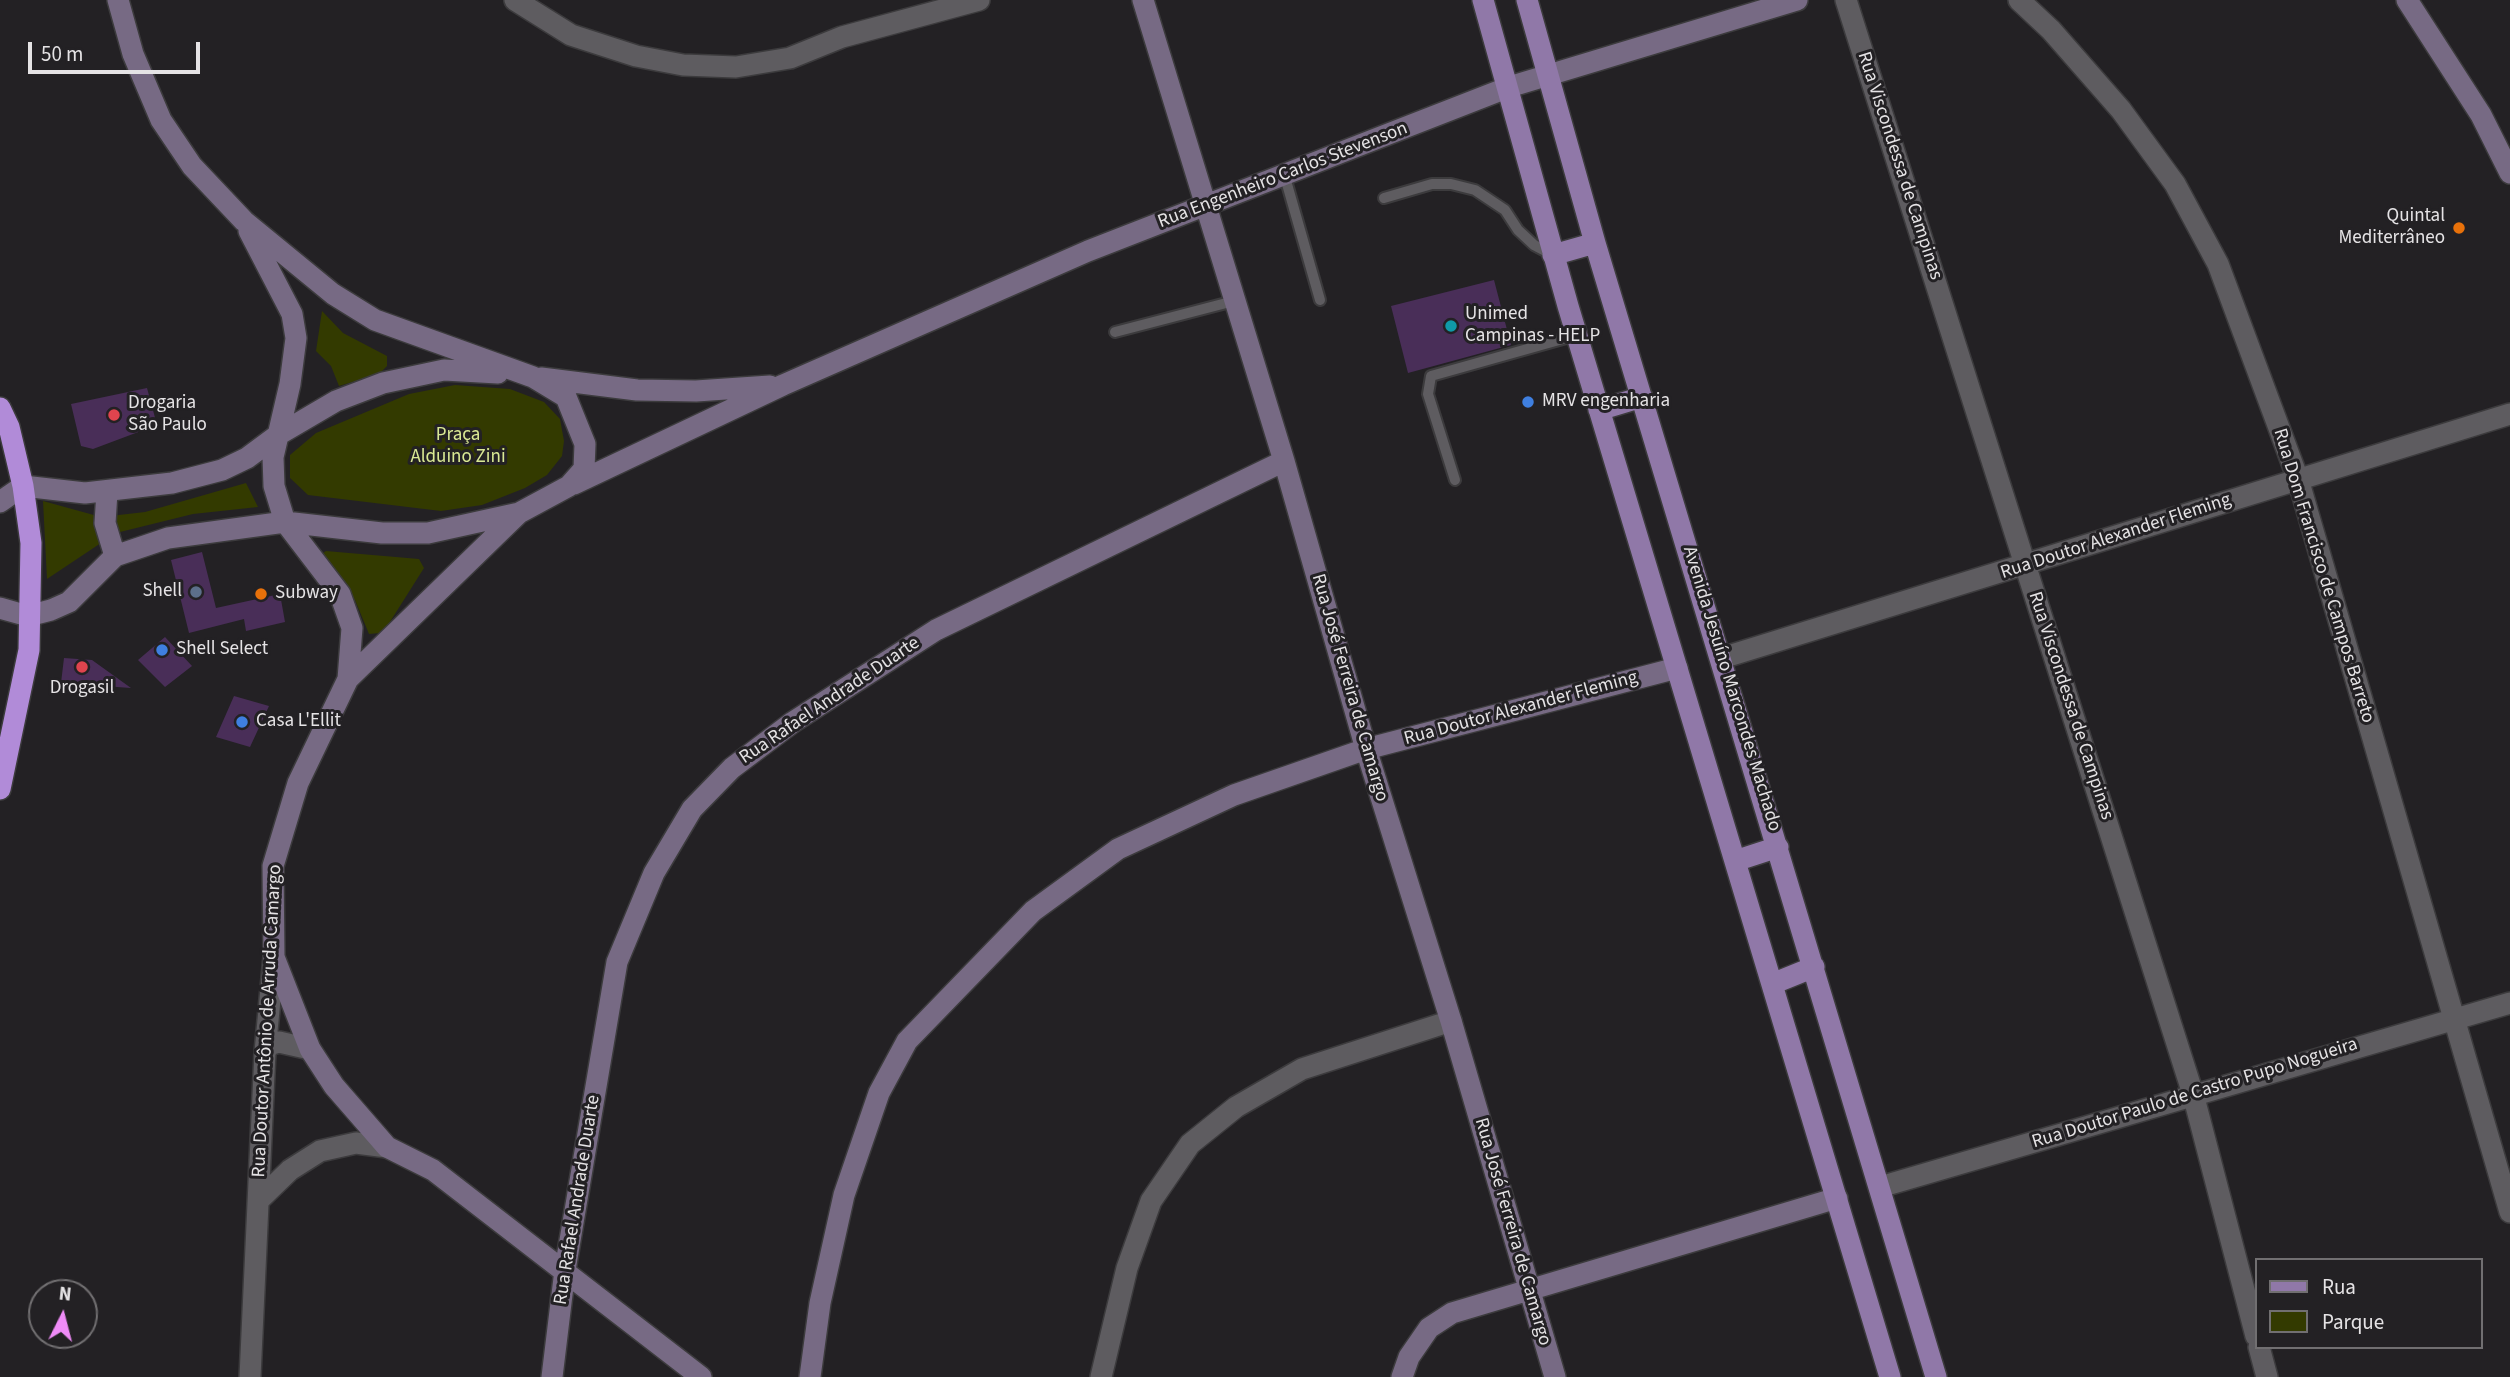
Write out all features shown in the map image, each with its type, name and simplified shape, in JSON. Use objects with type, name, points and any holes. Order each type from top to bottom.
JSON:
[{"type":"highway","points":[[0,408],[9,427],[23,486],[31,543],[29,650],[0,789]]},
{"type":"main road","points":[[1483,0],[1553,255],[1889,1377]]},
{"type":"main road","name":"Avenida Jesuíno Marcondes Machado","points":[[1527,0],[1595,243],[1722,657],[1936,1377]]},
{"type":"main road","points":[[1553,255],[1595,243]]},
{"type":"main road","points":[[1599,410],[1642,397]]},
{"type":"main road","points":[[1735,861],[1778,847]]},
{"type":"main road","points":[[1772,984],[1814,967]]},
{"type":"street","points":[[118,0],[132,54],[161,120],[192,166],[244,221],[333,294],[375,320],[533,377],[566,397],[585,444],[584,469],[569,486]]},
{"type":"street","points":[[514,0],[571,35],[636,55],[683,65],[736,67],[790,58],[842,37],[979,0]]},
{"type":"street","name":"Rua José Ferreira de Camargo","points":[[1143,0],[1284,461],[1366,749],[1451,1021],[1555,1377]]},
{"type":"street","name":"Rua Engenheiro Carlos Stevenson","points":[[519,513],[569,486],[783,385],[1088,251],[1285,177],[1508,87],[1797,0]]},
{"type":"street","name":"Rua Viscondessa de Campinas","points":[[1846,0],[2193,1094],[2254,1328]]},
{"type":"street","name":"Rua Dom Francisco de Campos Barreto","points":[[2019,0],[2051,30],[2121,110],[2175,184],[2218,264],[2298,479],[2510,1212]]},
{"type":"street","points":[[2407,0],[2481,116],[2510,173]]},
{"type":"street","points":[[244,221],[292,314],[296,338],[290,384],[272,468],[285,522]]},
{"type":"street","points":[[0,502],[23,486],[58,491],[107,492],[172,483],[222,470],[247,458],[278,435],[336,401],[383,383],[412,376],[444,370],[533,377]]},
{"type":"street","name":"Rua Engenheiro Carlos Stevenson","points":[[533,377],[637,390],[696,391],[783,385]]},
{"type":"street","name":"Rua Doutor Alexander Fleming","points":[[1722,657],[2026,566],[2510,414]]},
{"type":"street","name":"Rua Rafael Andrade Duarte","points":[[552,1377],[565,1270],[617,962],[653,873],[692,809],[732,768],[793,722],[936,630],[1284,461]]},
{"type":"street","points":[[107,492],[105,523],[115,556]]},
{"type":"street","points":[[0,608],[28,616],[51,611],[69,602],[115,556],[168,538],[285,522],[382,533],[428,533],[519,513]]},
{"type":"street","name":"Rua Doutor Antônio de Arruda Camargo","points":[[250,1377],[265,1052],[274,957],[273,866],[298,783],[348,679],[444,589],[519,513]]},
{"type":"street","name":"Rua Doutor Antônio de Arruda Camargo","points":[[285,522],[341,594],[352,628],[348,679]]},
{"type":"street","name":"Rua Doutor Alexander Fleming","points":[[810,1377],[820,1303],[844,1195],[879,1093],[907,1041],[1033,911],[1118,849],[1234,794],[1366,749],[1677,668]]},
{"type":"street","points":[[274,957],[310,1049],[334,1086],[387,1147]]},
{"type":"street","name":"Rua Doutor Paulo de Castro Pupo Nogueira","points":[[1880,1187],[2453,1017],[2510,1003]]},
{"type":"street","points":[[1101,1377],[1127,1268],[1151,1201],[1190,1144],[1236,1107],[1303,1069],[1451,1021]]},
{"type":"street","points":[[265,1052],[269,1045],[279,1042],[310,1049]]},
{"type":"street","points":[[259,1200],[290,1170],[320,1151],[356,1143],[387,1147],[433,1170],[701,1377]]},
{"type":"street","points":[[1402,1377],[1409,1357],[1429,1328],[1452,1312],[1837,1198]]},
{"type":"street","points":[[2260,1349],[2267,1377]]},
{"type":"lane","points":[[1285,177],[1320,300]]},
{"type":"lane","points":[[1384,198],[1432,184],[1451,184],[1475,190],[1505,210],[1518,230],[1534,245],[1553,255]]},
{"type":"lane","points":[[1115,332],[1234,301]]},
{"type":"lane","points":[[1455,480],[1428,394],[1431,376],[1577,335]]},
{"type":"green space","points":[[322,311],[343,333],[387,356],[387,366],[379,374],[339,386],[331,366],[316,351]]},
{"type":"green space","name":"Praça Alduino Zini","points":[[455,385],[510,389],[544,402],[560,419],[564,441],[562,456],[547,475],[525,488],[482,505],[441,511],[308,495],[290,478],[290,455],[316,433],[409,394]]},
{"type":"green space","points":[[246,483],[258,507],[193,514],[116,533],[47,579],[43,501],[101,517],[145,512]]},
{"type":"green space","points":[[326,551],[419,559],[424,568],[388,625],[380,633],[369,634],[355,600],[317,557]]},
{"type":"building","name":"Unimed Campinas - HELP","points":[[1494,280],[1511,345],[1408,373],[1391,306]]},
{"type":"building","name":"Drogaria São Paulo","points":[[147,388],[157,425],[93,449],[81,446],[71,404]]},
{"type":"building","name":"Shell","points":[[202,552],[216,608],[280,594],[285,622],[246,631],[244,619],[189,633],[171,560]]},
{"type":"building","points":[[165,637],[192,666],[165,687],[138,660]]},
{"type":"building","name":"Drogasil","points":[[64,658],[92,660],[131,688],[61,683]]},
{"type":"building","name":"Casa L'Ellit","points":[[234,696],[269,706],[250,747],[216,737]]},
{"type":"place","name":"Quintal Mediterrâneo","points":[[2459,228]]},
{"type":"place","name":"Unimed Campinas - HELP","points":[[1451,326]]},
{"type":"place","name":"MRV engenharia","points":[[1528,402]]},
{"type":"place","name":"Drogaria São Paulo","points":[[114,415]]},
{"type":"place","name":"Shell","points":[[196,592]]},
{"type":"place","name":"Subway","points":[[261,594]]},
{"type":"place","name":"Shell Select","points":[[162,650]]},
{"type":"place","name":"Drogasil","points":[[82,667]]},
{"type":"place","name":"Casa L'Ellit","points":[[242,722]]}]
